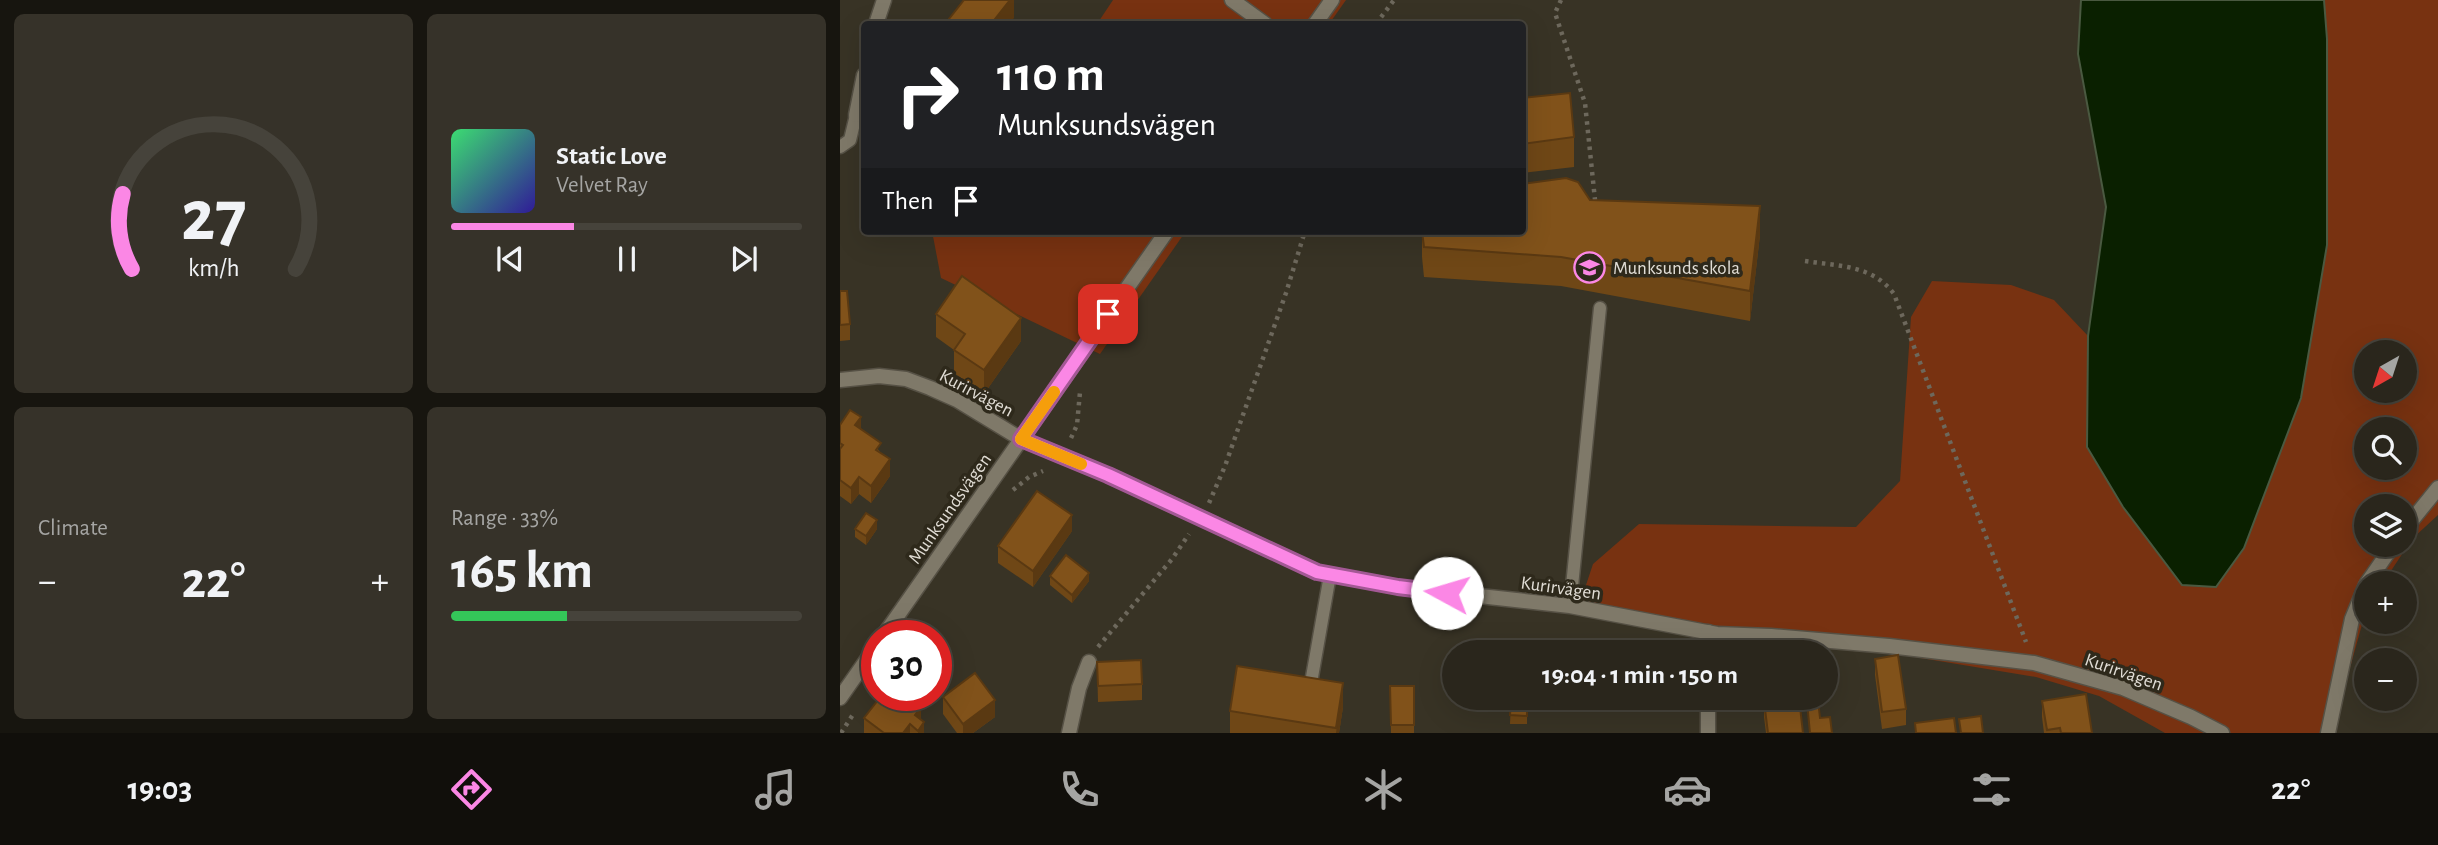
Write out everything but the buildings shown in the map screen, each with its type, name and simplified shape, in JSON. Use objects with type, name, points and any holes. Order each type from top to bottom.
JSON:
[{"type":"street","points":[[877,21],[884,0]]},
{"type":"street","points":[[1232,0],[1261,21]]},
{"type":"street","points":[[1317,21],[1332,0]]},
{"type":"street","points":[[856,115],[861,90]]},
{"type":"street","name":"Munksundsvägen","points":[[894,620],[1164,235]]},
{"type":"street","name":"Kurirvägen","points":[[840,380],[879,376],[906,379],[957,400],[1021,439],[1108,475],[1317,572],[1398,587],[1570,606],[1708,632],[1889,646],[2034,663],[2123,688],[2191,716],[2222,733]]},
{"type":"street","points":[[2417,514],[2438,488]]},
{"type":"street","points":[[2328,733],[2354,614]]},
{"type":"street","points":[[1708,632],[1708,640]]},
{"type":"street","points":[[1069,733],[1079,688],[1089,663]]},
{"type":"street","points":[[840,698],[861,668]]},
{"type":"street","points":[[1708,710],[1708,733]]},
{"type":"lane","points":[[840,147],[850,140],[856,115]]},
{"type":"lane","points":[[1570,606],[1600,308]]},
{"type":"lane","points":[[1312,677],[1330,575]]},
{"type":"path","points":[[1378,21],[1394,0]]},
{"type":"path","points":[[1561,0],[1555,13],[1585,103],[1595,200]]},
{"type":"path","points":[[1089,663],[1097,649],[1172,559],[1200,519],[1225,467],[1304,235]]},
{"type":"path","points":[[1805,261],[1863,270],[1877,276],[1894,294],[2034,663]]},
{"type":"shaded area","points":[[1113,0],[1346,0],[1331,21],[1099,21]]},
{"type":"shaded area","points":[[2081,0],[2324,0],[2327,39],[2327,245],[2301,398],[2244,548],[2216,587],[2182,585],[2123,507],[2087,447],[2088,336],[2106,207],[2078,54]]},
{"type":"shaded area","points":[[2324,0],[2438,0],[2438,515],[2417,534],[2417,494],[2354,494],[2354,557],[2400,557],[2391,571],[2354,571],[2354,634],[2359,634],[2332,733],[2165,733],[2099,696],[2036,677],[1838,644],[1838,640],[1812,640],[1578,609],[1593,564],[1639,524],[1856,527],[1900,481],[1911,317],[1932,281],[2011,285],[2054,300],[2088,336],[2087,447],[2123,507],[2182,585],[2244,548],[2266,489],[2327,39]]},
{"type":"shaded area","points":[[933,235],[1183,235],[1100,354],[941,278]]},
{"type":"slow traffic","points":[[1054,392],[1021,439],[1081,464]]},
{"type":"place","name":"Munksunds skola","points":[[1590,267]]},
{"type":"route","points":[[1108,314],[1021,439],[1108,475],[1317,572],[1447,593]]}]
